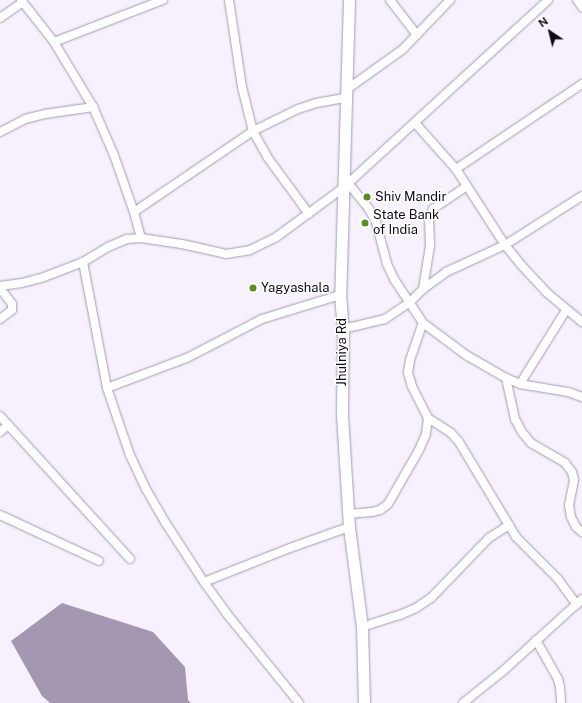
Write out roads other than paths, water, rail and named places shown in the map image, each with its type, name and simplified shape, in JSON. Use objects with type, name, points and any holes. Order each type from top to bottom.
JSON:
[{"type":"street","points":[[54,42],[162,0]]},
{"type":"street","points":[[229,0],[242,88],[253,131],[268,158],[309,214]]},
{"type":"street","name":"Jhulniya Rd","points":[[349,0],[346,94],[346,186],[340,295],[343,329],[342,415],[349,527],[362,627],[364,703]]},
{"type":"street","points":[[390,0],[417,35]]},
{"type":"street","points":[[134,212],[253,131],[298,109],[346,94],[403,49],[450,0]]},
{"type":"street","points":[[0,319],[12,310],[12,304],[0,287],[44,277],[82,262],[108,247],[127,239],[141,238],[182,244],[226,254],[250,250],[269,241],[309,214],[346,186],[548,0]]},
{"type":"street","points":[[577,0],[582,7]]},
{"type":"street","points":[[0,18],[22,1],[54,42],[93,107],[114,155],[134,212],[141,238]]},
{"type":"street","points":[[456,169],[582,84]]},
{"type":"street","points":[[0,132],[25,119],[45,114],[93,107]]},
{"type":"street","points":[[414,123],[456,169],[505,245],[546,292],[582,322]]},
{"type":"street","points":[[346,186],[369,209],[376,222],[387,264],[409,303],[423,323],[466,355],[506,378],[520,384],[568,392],[582,397]]},
{"type":"street","points":[[423,289],[430,246],[429,221],[434,209],[467,186]]},
{"type":"street","points":[[343,329],[385,319],[409,303],[423,289],[446,272],[505,245],[582,196]]},
{"type":"street","points":[[82,262],[108,388],[130,455],[146,489],[164,522],[204,582],[227,614],[299,703]]},
{"type":"street","points":[[108,388],[187,358],[262,319],[340,295]]},
{"type":"street","points":[[520,384],[566,310]]},
{"type":"street","points":[[423,323],[410,360],[408,373],[412,386],[428,418],[451,433],[459,442],[509,525],[527,549],[579,602],[503,671],[463,703]]},
{"type":"street","points":[[506,378],[515,419],[522,432],[531,443],[565,463],[572,472],[574,480],[569,505],[571,517],[576,527],[582,532]]},
{"type":"street","points":[[0,416],[130,559]]},
{"type":"street","points":[[348,514],[380,510],[388,504],[419,450],[426,434],[428,418]]},
{"type":"street","points":[[0,432],[8,425]]},
{"type":"street","points":[[0,515],[99,561]]},
{"type":"street","points":[[362,627],[400,615],[416,608],[431,598],[489,538],[509,525]]},
{"type":"street","points":[[204,582],[290,548],[349,527]]},
{"type":"street","points":[[536,640],[558,679],[561,703]]},
{"type":"place","name":"Shiv Mandir","points":[[367,197]]},
{"type":"place","name":"State Bank of India","points":[[365,223]]},
{"type":"place","name":"Yagyashala","points":[[253,288]]}]
